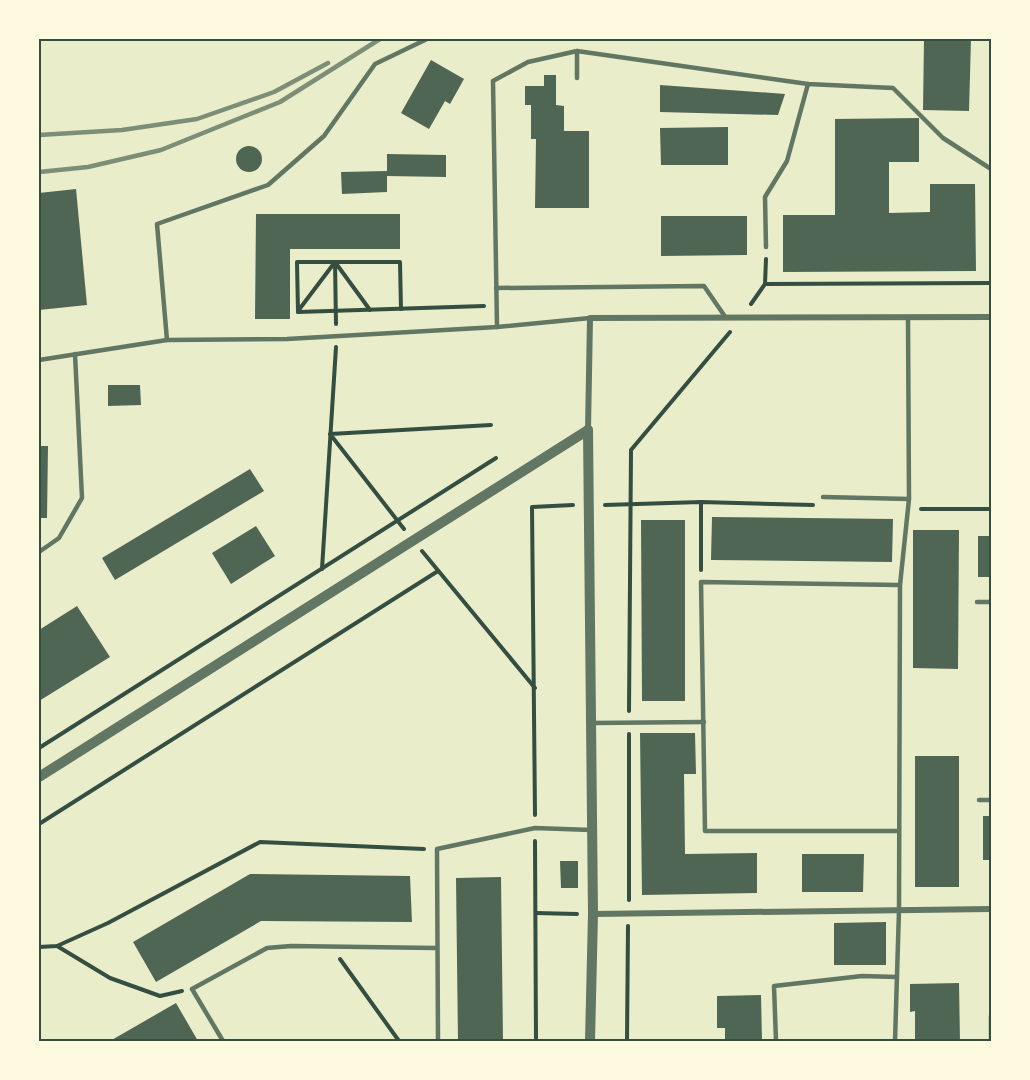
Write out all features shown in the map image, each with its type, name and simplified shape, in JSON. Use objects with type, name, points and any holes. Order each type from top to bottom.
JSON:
[{"type":"street","points":[[590,1041],[593,914],[588,505],[590,318],[991,318]]},
{"type":"street","points":[[39,777],[588,430]]},
{"type":"street","points":[[593,914],[991,909]]},
{"type":"lane","points":[[167,340],[157,224],[268,185],[324,136],[375,64],[427,39]]},
{"type":"lane","points":[[577,78],[578,51]]},
{"type":"lane","points":[[497,327],[493,81],[528,62],[578,51],[808,84],[893,88],[943,138],[991,169]]},
{"type":"lane","points":[[766,247],[765,197],[787,161],[808,84]]},
{"type":"lane","points":[[496,288],[704,286],[726,318]]},
{"type":"lane","points":[[895,1041],[899,910],[900,585],[909,499],[908,317]]},
{"type":"lane","points":[[39,360],[167,340],[287,339],[497,327],[590,318]]},
{"type":"lane","points":[[39,552],[59,538],[82,498],[75,354]]},
{"type":"lane","points":[[823,497],[909,499]]},
{"type":"lane","points":[[899,831],[705,831],[701,582],[900,585]]},
{"type":"lane","points":[[977,602],[991,602]]},
{"type":"lane","points":[[591,723],[704,722]]},
{"type":"lane","points":[[979,800],[991,800]]},
{"type":"lane","points":[[438,1041],[437,849],[535,828],[592,830]]},
{"type":"lane","points":[[223,1041],[192,989],[267,948],[331,946],[436,948]]},
{"type":"lane","points":[[776,1041],[774,986],[862,976],[897,977]]},
{"type":"lane","points":[[991,1016],[991,1041]]},
{"type":"path","points":[[627,1041],[631,450],[742,318],[765,284],[766,247]]},
{"type":"path","points":[[298,312],[297,262],[400,262],[401,309]]},
{"type":"path","points":[[335,262],[370,310]]},
{"type":"path","points":[[322,569],[337,336],[335,262]]},
{"type":"path","points":[[298,312],[335,262]]},
{"type":"path","points":[[765,284],[991,284]]},
{"type":"path","points":[[298,312],[496,306]]},
{"type":"path","points":[[39,748],[496,458]]},
{"type":"path","points":[[701,502],[701,582]]},
{"type":"path","points":[[536,1041],[532,507],[701,502],[822,506]]},
{"type":"path","points":[[908,509],[991,509]]},
{"type":"path","points":[[39,824],[438,571]]},
{"type":"path","points":[[39,947],[57,946],[108,923],[260,842],[437,849]]},
{"type":"path","points":[[536,913],[593,914]]},
{"type":"path","points":[[57,946],[110,978],[160,996],[192,989]]},
{"type":"path","points":[[331,946],[399,1041]]},
{"type":"building","points":[[924,39],[971,39],[969,111],[923,110]]},
{"type":"building","points":[[431,60],[464,79],[450,104],[445,101],[429,129],[401,113]]},
{"type":"building","points":[[544,75],[556,75],[556,105],[564,106],[564,131],[589,131],[589,208],[535,208],[536,139],[531,139],[531,105],[525,105],[525,86],[544,86]]},
{"type":"building","points":[[660,85],[785,94],[778,115],[660,112]]},
{"type":"building","points":[[919,118],[919,162],[889,162],[889,213],[930,212],[930,184],[975,184],[976,271],[783,272],[783,215],[835,215],[835,119]]},
{"type":"building","points":[[728,127],[728,165],[661,165],[660,128]]},
{"type":"building","points":[[249,146],[258,150],[262,159],[258,168],[249,172],[240,168],[236,159],[240,150]]},
{"type":"building","points":[[387,154],[446,155],[446,177],[387,176],[387,192],[342,194],[341,172],[387,171]]},
{"type":"building","points":[[76,189],[87,305],[39,310],[39,193]]},
{"type":"building","points":[[256,214],[400,214],[400,249],[290,249],[290,319],[255,319]]},
{"type":"building","points":[[661,216],[747,216],[747,255],[661,256]]},
{"type":"building","points":[[108,385],[140,385],[141,405],[108,406]]},
{"type":"building","points":[[39,446],[48,446],[47,518],[39,518]]},
{"type":"building","points":[[250,469],[264,491],[115,580],[102,558]]},
{"type":"building","points":[[712,517],[893,519],[892,562],[711,560]]},
{"type":"building","points":[[641,520],[685,520],[685,701],[642,701]]},
{"type":"building","points":[[256,526],[275,556],[231,584],[212,553]]},
{"type":"building","points":[[913,530],[959,530],[958,669],[913,668]]},
{"type":"building","points":[[978,536],[991,536],[991,577],[978,577]]},
{"type":"building","points":[[77,606],[110,657],[39,701],[39,630]]},
{"type":"building","points":[[640,733],[695,733],[696,774],[684,774],[685,854],[757,853],[757,893],[642,895]]},
{"type":"building","points":[[915,756],[959,756],[959,887],[915,887]]},
{"type":"building","points":[[983,816],[991,816],[991,860],[983,860]]},
{"type":"building","points":[[802,854],[864,854],[863,892],[802,892]]},
{"type":"building","points":[[560,861],[578,861],[578,888],[561,888]]},
{"type":"building","points":[[250,874],[410,876],[412,922],[261,921],[156,982],[133,942]]},
{"type":"building","points":[[501,877],[503,1041],[458,1041],[456,878]]},
{"type":"building","points":[[886,922],[886,965],[834,965],[834,923]]},
{"type":"building","points":[[959,983],[960,1041],[915,1041],[915,1011],[910,1012],[910,984]]},
{"type":"building","points":[[761,995],[762,1041],[725,1041],[725,1028],[717,1028],[717,996]]},
{"type":"building","points":[[176,1003],[198,1041],[110,1041]]},
{"type":"railway","points":[[39,172],[88,167],[161,150],[280,102],[380,39]]},
{"type":"railway","points":[[39,135],[122,130],[197,119],[274,92],[328,63]]}]
